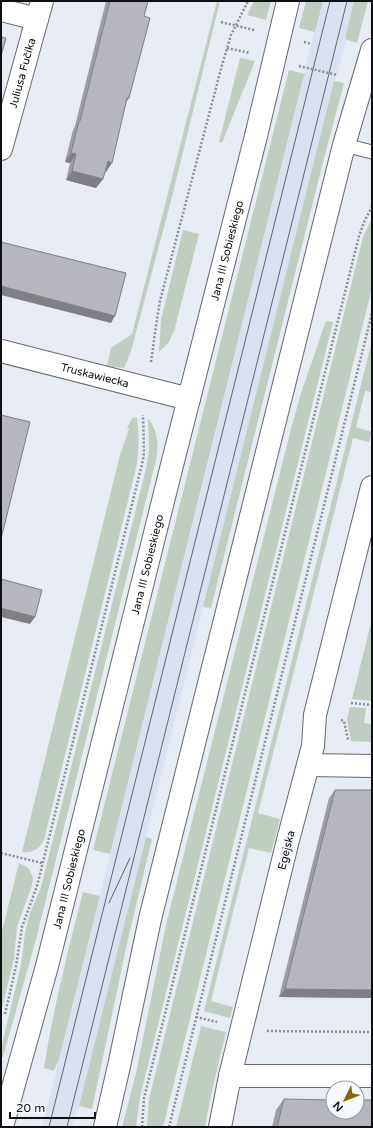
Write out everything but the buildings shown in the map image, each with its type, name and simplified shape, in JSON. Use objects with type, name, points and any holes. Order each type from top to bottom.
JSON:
[{"type":"main road","name":"Jana III Sobieskiego","points":[[2,1127],[49,959],[256,136],[288,1]]},
{"type":"main road","name":"Juliusa Fučíka","points":[[1,10],[40,10],[1,149]]},
{"type":"main road","points":[[105,1127],[152,912],[344,145],[372,50]]},
{"type":"main road","name":"Truskawiecka","points":[[1,351],[189,399]]},
{"type":"main road","name":"Egejska","points":[[220,1127],[230,1076],[288,840],[309,765],[313,746],[315,715],[372,487]]},
{"type":"main road","points":[[309,765],[372,766]]},
{"type":"main road","points":[[230,1076],[372,1076]]},
{"type":"lane","points":[[344,145],[372,152]]},
{"type":"path","points":[[151,362],[160,301],[197,158],[227,48],[235,25],[248,1]]},
{"type":"path","points":[[221,22],[260,32]]},
{"type":"path","points":[[227,48],[253,54]]},
{"type":"path","points":[[294,64],[342,76]]},
{"type":"path","points":[[142,1127],[144,1098],[295,487],[359,236],[372,207]]},
{"type":"path","points":[[169,1127],[372,313]]},
{"type":"path","points":[[3,1020],[16,966],[22,927],[34,894],[143,460],[143,412]]},
{"type":"path","points":[[351,703],[372,705]]},
{"type":"path","points":[[1,853],[42,863]]},
{"type":"path","points":[[196,1017],[222,1023]]},
{"type":"path","points":[[261,1031],[372,1032]]},
{"type":"shaded area","points":[[323,1],[354,1],[346,40],[334,82],[79,1106],[72,1127],[42,1127],[314,31],[315,32]]},
{"type":"green space","points":[[217,1],[220,1],[172,197],[131,351],[124,368],[107,366],[111,348],[132,334]]},
{"type":"green space","points":[[254,1],[271,1],[266,20],[247,15]]},
{"type":"green space","points":[[306,1],[323,1],[315,32],[299,28]]},
{"type":"green space","points":[[354,1],[368,1],[357,43],[345,39]]},
{"type":"green space","points":[[240,58],[255,61],[222,143],[219,142]]},
{"type":"green space","points":[[289,70],[305,74],[110,854],[93,850]]},
{"type":"green space","points":[[334,81],[344,83],[211,608],[203,607]]},
{"type":"green space","points":[[372,218],[372,288],[163,1127],[147,1127],[149,1099],[363,237]]},
{"type":"green space","points":[[183,230],[199,234],[175,328],[169,342],[159,352],[161,320]]},
{"type":"green space","points":[[326,321],[333,322],[140,1097],[136,1127],[122,1127],[136,1073],[166,925],[291,429],[301,393]]},
{"type":"green space","points":[[372,341],[372,392],[365,391],[356,427],[372,432],[369,442],[353,438],[258,813],[280,819],[271,853],[249,848],[211,1001],[233,1007],[230,1018],[204,1011]]},
{"type":"green space","points":[[133,417],[137,418],[138,424],[137,464],[44,840],[35,850],[22,852],[120,455],[129,429],[127,428]]},
{"type":"green space","points":[[148,418],[154,428],[157,438],[156,460],[35,943],[3,1057],[1,1057],[1,1049],[21,965],[25,933],[30,913],[41,887],[146,469],[149,451]]},
{"type":"green space","points":[[372,619],[372,701],[352,699]]},
{"type":"green space","points":[[350,707],[366,708],[364,723],[372,724],[372,742],[351,741],[347,719]]},
{"type":"green space","points":[[146,837],[152,839],[128,939],[92,1109],[79,1106]]},
{"type":"green space","points":[[19,863],[27,867],[33,878],[32,885],[17,927],[14,959],[1,1012],[1,935]]},
{"type":"green space","points":[[83,892],[100,896],[58,1063],[54,1071],[44,1068],[56,1002]]},
{"type":"green space","points":[[201,1026],[226,1032],[205,1127],[176,1127]]},
{"type":"tram line","points":[[49,1127],[330,1]]},
{"type":"tram line","points":[[67,1127],[347,1]]},
{"type":"tram line","points":[[109,903],[130,858]]}]
